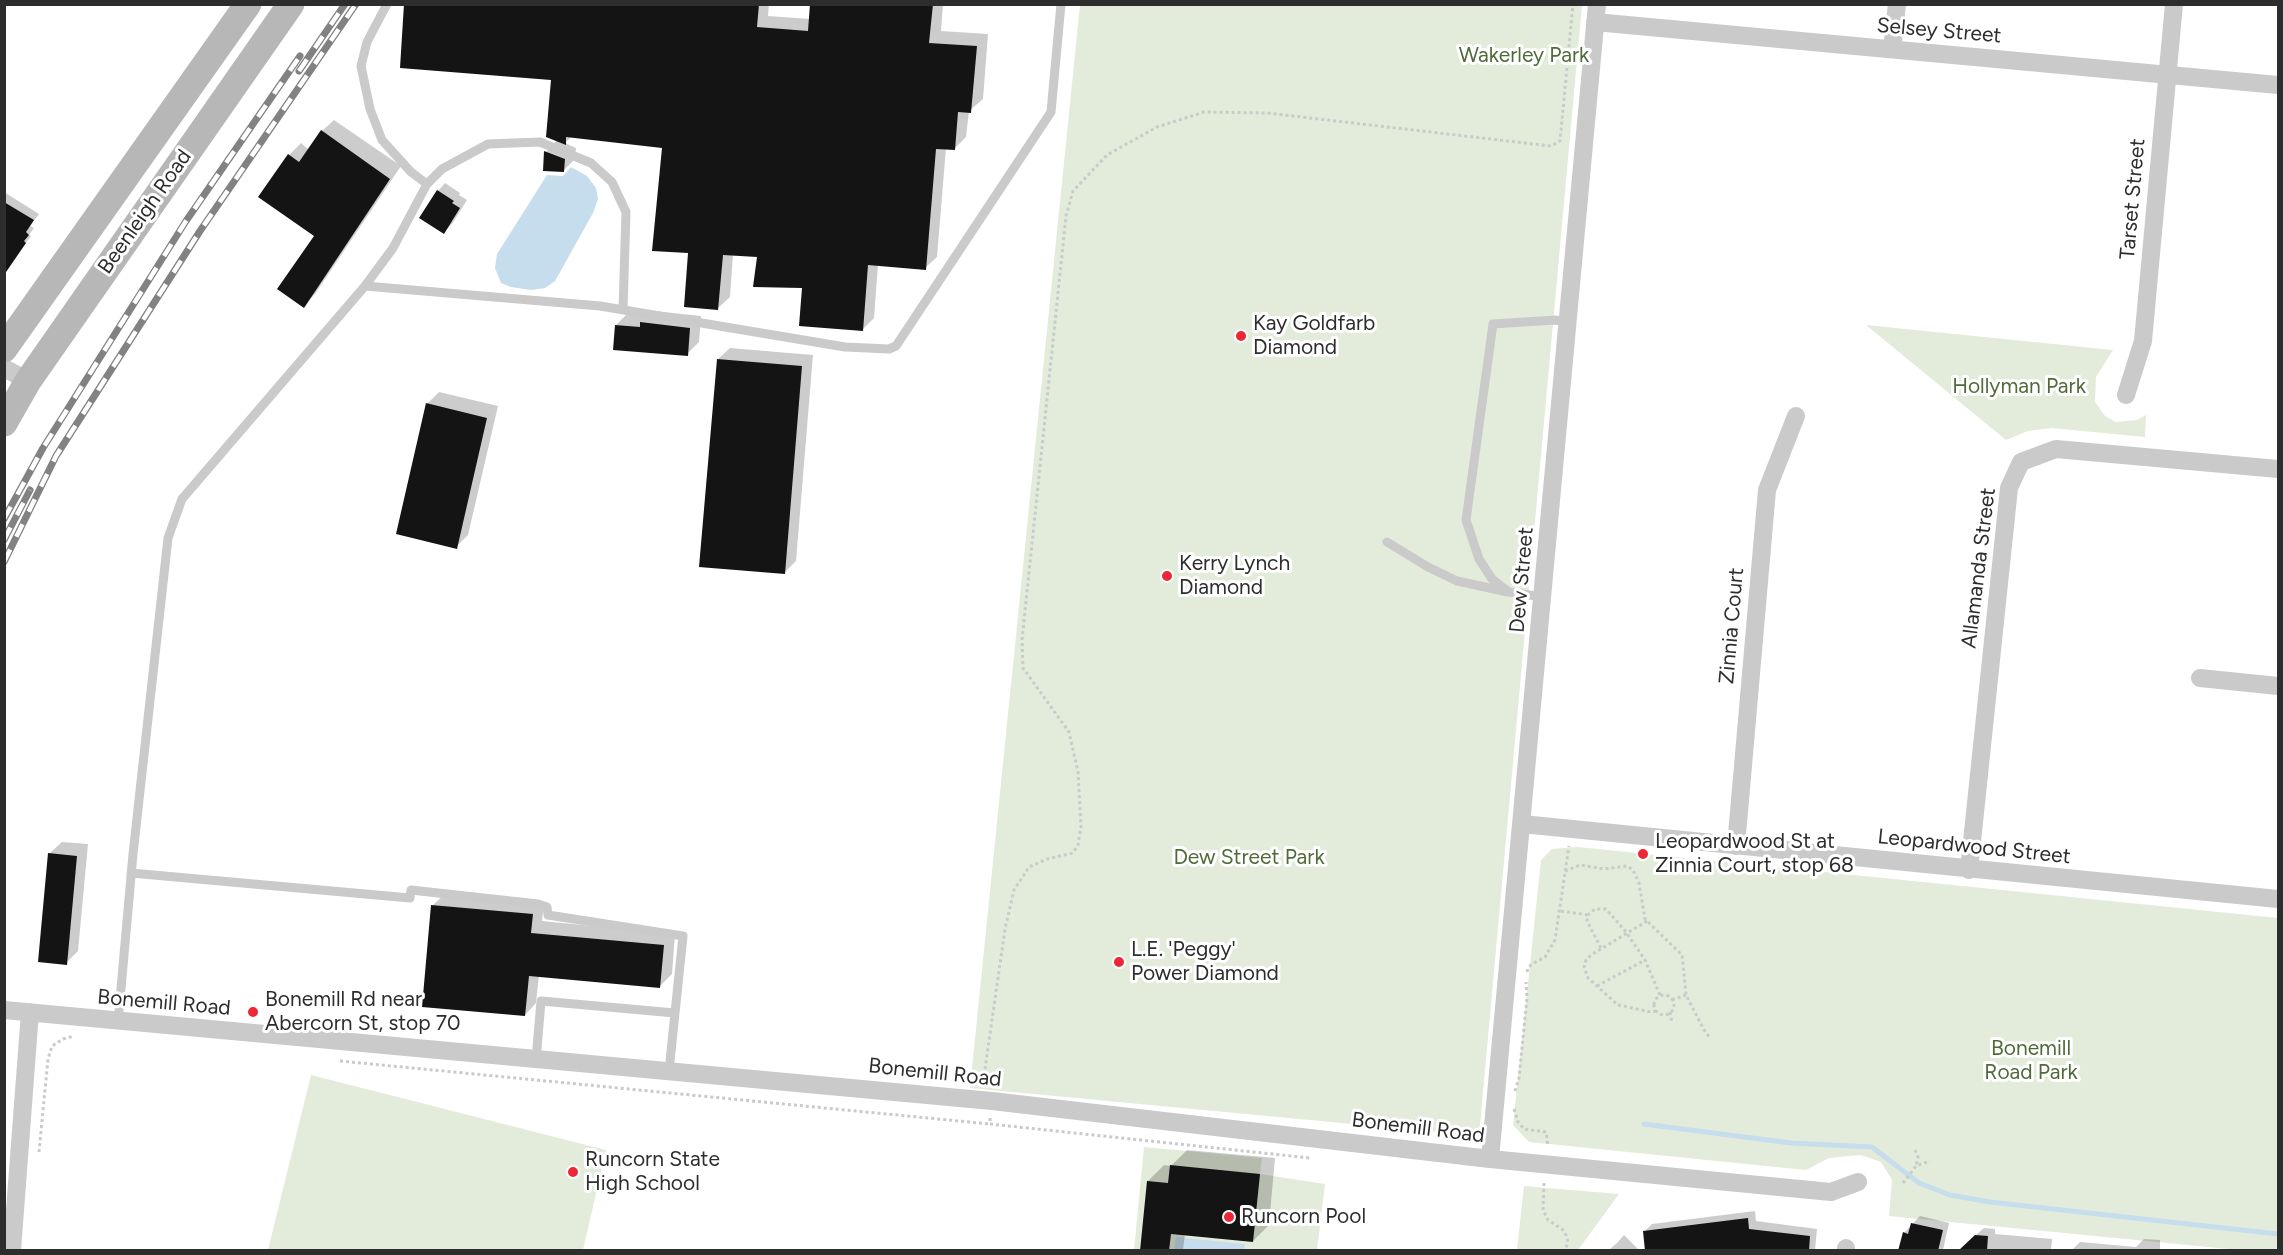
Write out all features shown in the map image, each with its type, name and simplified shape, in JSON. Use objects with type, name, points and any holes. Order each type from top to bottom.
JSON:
[{"type":"main road","name":"Beenleigh Road","points":[[4,349],[248,4]]},
{"type":"main road","name":"Beenleigh Road","points":[[4,423],[28,381],[291,4]]},
{"type":"street","points":[[1892,49],[1896,4]]},
{"type":"street","name":"Tarset Street","points":[[2126,395],[2143,340],[2174,4]]},
{"type":"street","name":"Selsey Street","points":[[1596,13],[1892,49],[2278,85]]},
{"type":"street","name":"Dew Street","points":[[1490,1159],[1596,13]]},
{"type":"street","points":[[4,368],[28,381]]},
{"type":"street","name":"Zinnia Court","points":[[1736,846],[1767,490],[1796,416]]},
{"type":"street","name":"Allamanda Street","points":[[1969,870],[2009,488],[2021,462],[2056,448],[2278,469]]},
{"type":"street","points":[[2200,678],[2278,686]]},
{"type":"street","name":"Leopardwood Street","points":[[1522,824],[2278,899]]},
{"type":"street","name":"Bonemill Road","points":[[4,1010],[992,1101],[1490,1159],[1831,1192],[1858,1182]]},
{"type":"street","points":[[10,1241],[30,1012]]},
{"type":"lane","points":[[387,4],[367,42],[361,66],[370,109],[382,140],[411,172],[427,184]]},
{"type":"lane","points":[[365,286],[600,306],[845,347],[889,350],[896,346],[1051,112],[1061,4]]},
{"type":"lane","points":[[118,1022],[131,873],[168,538],[182,499],[365,286],[393,248],[427,184],[442,169],[488,144],[540,142],[591,163],[612,182],[626,212],[623,310]]},
{"type":"lane","points":[[1509,592],[1492,579],[1479,559],[1466,520],[1493,324],[1555,320],[1568,322]]},
{"type":"lane","points":[[1387,542],[1428,567],[1457,581],[1485,589],[1543,597]]},
{"type":"lane","points":[[131,873],[410,898],[411,890],[526,903],[547,907],[548,915],[683,936],[669,1071]]},
{"type":"lane","points":[[536,1060],[541,1001],[675,1013]]},
{"type":"path","points":[[990,1124],[994,1077],[984,1076],[1005,929],[1014,890],[1029,867],[1047,859],[1073,853],[1078,845],[1081,827],[1078,772],[1069,732],[1023,668],[1022,640],[1065,228],[1073,191],[1107,155],[1157,127],[1204,112],[1267,113],[1551,146],[1560,141],[1573,4]]},
{"type":"path","points":[[1513,1097],[1519,1078],[1528,968],[1545,957],[1556,940],[1569,843]]},
{"type":"path","points":[[1565,871],[1580,865],[1604,869],[1627,866],[1633,870],[1639,883],[1647,921],[1682,955],[1686,994],[1710,1038]]},
{"type":"path","points":[[1601,948],[1587,921],[1588,915],[1595,909],[1606,909],[1626,932],[1645,960],[1660,995]]},
{"type":"path","points":[[1561,911],[1588,915]]},
{"type":"path","points":[[1647,921],[1601,948],[1586,960],[1584,967],[1588,978],[1618,1005],[1656,1011],[1662,1015],[1673,1008],[1672,1000],[1666,995],[1660,995],[1654,1002],[1656,1011]]},
{"type":"path","points":[[1597,986],[1645,960]]},
{"type":"path","points":[[1672,1000],[1686,994]]},
{"type":"path","points":[[1670,1012],[1672,1023]]},
{"type":"path","points":[[39,1160],[48,1059],[52,1046],[63,1039],[77,1035]]},
{"type":"path","points":[[339,1061],[990,1124],[1313,1158]]},
{"type":"path","points":[[1513,1104],[1518,1122],[1524,1129],[1546,1132],[1548,1148],[1543,1210],[1548,1220],[1563,1230],[1566,1235],[1568,1242],[1565,1251]]},
{"type":"path","points":[[1903,1182],[1916,1166],[1918,1157],[1915,1150]]},
{"type":"path","points":[[1916,1166],[1930,1161]]},
{"type":"green space","name":"Dew Street Park","points":[[1080,5],[1582,5],[1479,1136],[970,1088]]},
{"type":"green space","name":"Hollyman Park","points":[[1866,325],[2113,350],[2096,377],[2095,402],[2105,416],[2116,422],[2137,420],[2146,415],[2145,437],[2051,428],[2028,431],[2006,440]]},
{"type":"green space","name":"Bonemill Road Park","points":[[1578,847],[2278,918],[2278,1250],[2239,1250],[1889,1216],[1892,1180],[1881,1162],[1861,1155],[1829,1158],[1806,1170],[1529,1142],[1513,1125],[1541,860],[1552,849]]},
{"type":"green space","points":[[311,1075],[606,1150],[583,1250],[268,1250]]},
{"type":"green space","name":"Runcorn Pool","points":[[1144,1147],[1262,1158],[1260,1174],[1325,1184],[1317,1250],[1134,1250]]},
{"type":"green space","points":[[1524,1186],[1619,1194],[1578,1250],[1517,1250]]},
{"type":"water","points":[[571,167],[587,176],[596,188],[598,199],[593,213],[555,281],[545,288],[531,290],[501,283],[495,268],[497,254],[547,175],[563,176]]},
{"type":"water","points":[[1176,1237],[1245,1244],[1244,1250],[1174,1250]]},
{"type":"building","points":[[404,4],[759,4],[757,27],[808,31],[810,4],[933,4],[929,43],[977,46],[971,113],[958,112],[955,150],[936,149],[926,270],[868,265],[863,331],[799,326],[802,288],[753,287],[757,257],[723,255],[718,310],[684,307],[688,253],[652,251],[662,148],[566,137],[566,145],[546,137],[551,80],[400,68]]},
{"type":"building","points":[[321,130],[390,179],[304,308],[277,289],[314,236],[258,197],[288,154],[299,162]]},
{"type":"building","points":[[544,151],[565,159],[564,172],[543,171]]},
{"type":"building","points":[[437,190],[454,201],[452,203],[460,208],[444,234],[419,218]]},
{"type":"building","points":[[4,202],[34,220],[26,232],[29,235],[24,241],[26,243],[4,275]]},
{"type":"building","points":[[640,322],[690,328],[688,356],[613,350],[615,325],[640,327]]},
{"type":"building","points":[[717,359],[802,366],[785,574],[699,567]]},
{"type":"building","points":[[426,403],[487,418],[457,549],[396,534]]},
{"type":"building","points":[[48,853],[77,856],[67,965],[38,962]]},
{"type":"building","points":[[431,905],[533,914],[531,933],[664,945],[660,988],[529,976],[525,1016],[422,1007]]},
{"type":"building","points":[[1170,1165],[1260,1174],[1253,1242],[1171,1234],[1169,1251],[1140,1251],[1147,1181],[1168,1183]]},
{"type":"building","points":[[1748,1218],[1749,1229],[1810,1236],[1809,1251],[1761,1251],[1761,1249],[1645,1251],[1643,1231]]},
{"type":"building","points":[[1911,1223],[1943,1230],[1938,1251],[1898,1251],[1903,1232],[1908,1234]]},
{"type":"building","points":[[1975,1235],[1988,1236],[1987,1251],[1958,1251]]},
{"type":"waterway","points":[[1644,1124],[1791,1143],[1872,1147],[1919,1183],[1950,1195],[1990,1202],[2278,1234]]},
{"type":"railway","points":[[299,71],[345,4]]},
{"type":"railway","points":[[4,562],[56,456],[200,231],[356,4]]},
{"type":"railway","points":[[4,519],[43,448],[186,221],[300,56]]},
{"type":"railway","points":[[4,540],[30,490]]},
{"type":"place","name":"Kay Goldfarb Diamond","points":[[1241,336]]},
{"type":"place","name":"Kerry Lynch Diamond","points":[[1167,576]]},
{"type":"place","name":"Leopardwood St at Zinnia Court, stop 68","points":[[1643,854]]},
{"type":"place","name":"L.E. 'Peggy' Power Diamond","points":[[1119,962]]},
{"type":"place","name":"Bonemill Rd near Abercorn St, stop 70","points":[[253,1012]]},
{"type":"place","name":"Runcorn State High School","points":[[573,1172]]},
{"type":"place","name":"Runcorn Pool","points":[[1229,1217]]},
{"type":"park label","name":"Wakerley Park","points":[[1524,56]]}]
